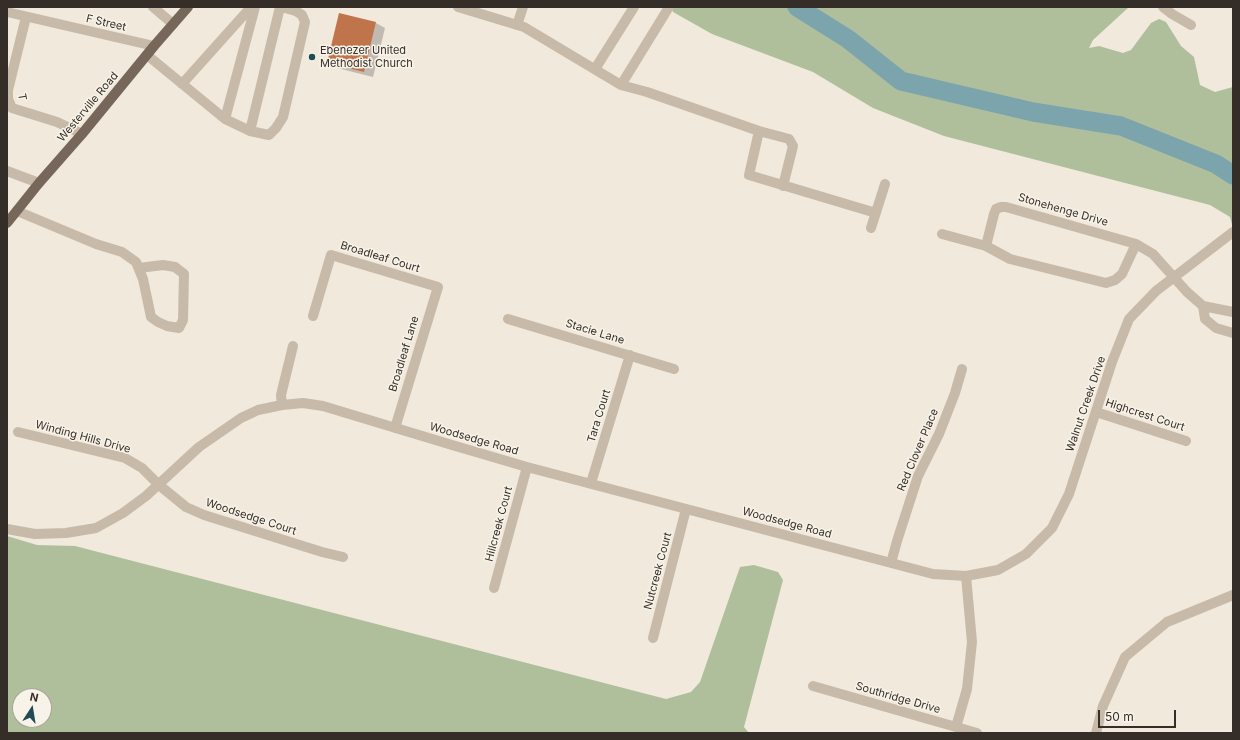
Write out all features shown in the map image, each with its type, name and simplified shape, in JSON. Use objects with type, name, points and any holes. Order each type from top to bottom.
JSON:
[{"type":"main road","name":"Westerville Road","points":[[7,223],[146,55],[188,7]]},
{"type":"street","points":[[153,7],[173,24]]},
{"type":"street","points":[[182,84],[251,7]]},
{"type":"street","points":[[225,119],[255,7]]},
{"type":"street","points":[[146,55],[225,119],[250,131],[269,135],[276,128],[283,117],[305,22],[302,15],[296,11],[281,7],[250,131]]},
{"type":"street","points":[[458,7],[524,27],[621,85],[647,92],[759,131],[789,139],[793,146],[784,186]]},
{"type":"street","points":[[517,25],[523,7]]},
{"type":"street","points":[[595,70],[634,7]]},
{"type":"street","points":[[621,85],[669,7]]},
{"type":"street","points":[[1163,7],[1191,25]]},
{"type":"street","name":"F Street","points":[[7,12],[154,46]]},
{"type":"street","name":"T","points":[[26,17],[10,71],[8,99],[12,108],[57,122],[82,134]]},
{"type":"street","points":[[759,131],[749,175],[876,213]]},
{"type":"street","points":[[7,171],[39,183]]},
{"type":"street","points":[[871,228],[885,184]]},
{"type":"street","name":"Stonehenge Drive","points":[[986,246],[996,209],[1006,207],[1136,244],[1153,254],[1187,292],[1203,306],[1233,312]]},
{"type":"street","points":[[17,211],[96,244],[122,252],[136,262],[143,279],[151,317],[167,326],[179,328],[183,320],[184,274],[175,267],[164,265],[139,268]]},
{"type":"street","name":"Walnut Creek Drive","points":[[966,576],[998,570],[1009,564],[1026,554],[1052,528],[1069,494],[1112,362],[1129,319],[1156,291],[1233,232]]},
{"type":"street","points":[[942,234],[986,246],[1010,258],[1106,283],[1115,280],[1122,274],[1136,244]]},
{"type":"street","name":"Broadleaf Court","points":[[313,316],[331,254],[438,287]]},
{"type":"street","name":"Broadleaf Lane","points":[[395,428],[438,287]]},
{"type":"street","points":[[1203,306],[1205,319],[1216,328],[1233,333]]},
{"type":"street","name":"Stacie Lane","points":[[508,318],[674,369]]},
{"type":"street","points":[[282,405],[281,395],[293,346]]},
{"type":"street","name":"Tara Court","points":[[590,484],[630,356]]},
{"type":"street","name":"Red Clover Place","points":[[891,563],[918,476],[939,434],[955,393],[962,369]]},
{"type":"street","name":"Woodsedge Road","points":[[7,529],[35,534],[66,533],[96,528],[123,513],[146,496],[199,447],[241,418],[258,410],[282,405],[303,404],[323,406],[527,467],[686,510],[934,574],[966,576]]},
{"type":"street","name":"Highcrest Court","points":[[1096,412],[1186,441]]},
{"type":"street","name":"Winding Hills Drive","points":[[18,432],[125,458],[142,468],[159,485]]},
{"type":"street","name":"Hillcreek Court","points":[[494,588],[527,467]]},
{"type":"street","name":"Woodsedge Court","points":[[159,485],[186,507],[204,515],[322,552],[343,557]]},
{"type":"street","name":"Nutcreek Court","points":[[653,638],[686,510]]},
{"type":"street","points":[[956,727],[967,689],[972,642],[966,576]]},
{"type":"street","points":[[1096,733],[1103,706],[1125,657],[1167,622],[1233,595]]},
{"type":"street","name":"Southridge Drive","points":[[813,686],[977,733]]},
{"type":"green space","points":[[671,7],[1129,7],[1093,40],[1089,48],[1099,46],[1123,53],[1131,50],[1151,23],[1159,19],[1166,22],[1181,46],[1194,57],[1200,85],[1215,92],[1233,87],[1233,228],[1230,217],[1210,205],[944,136],[873,108],[813,72],[712,34],[673,12]]},
{"type":"green space","points":[[7,536],[37,545],[75,546],[666,699],[691,692],[700,682],[740,567],[754,565],[778,572],[783,580],[744,727],[749,733],[7,733]]},
{"type":"building","points":[[339,13],[376,22],[364,72],[327,63]]},
{"type":"waterway","points":[[797,7],[848,39],[901,81],[1033,112],[1121,126],[1216,164],[1233,175]]},
{"type":"place","name":"Ebenezer United Methodist Church","points":[[312,57]]}]
